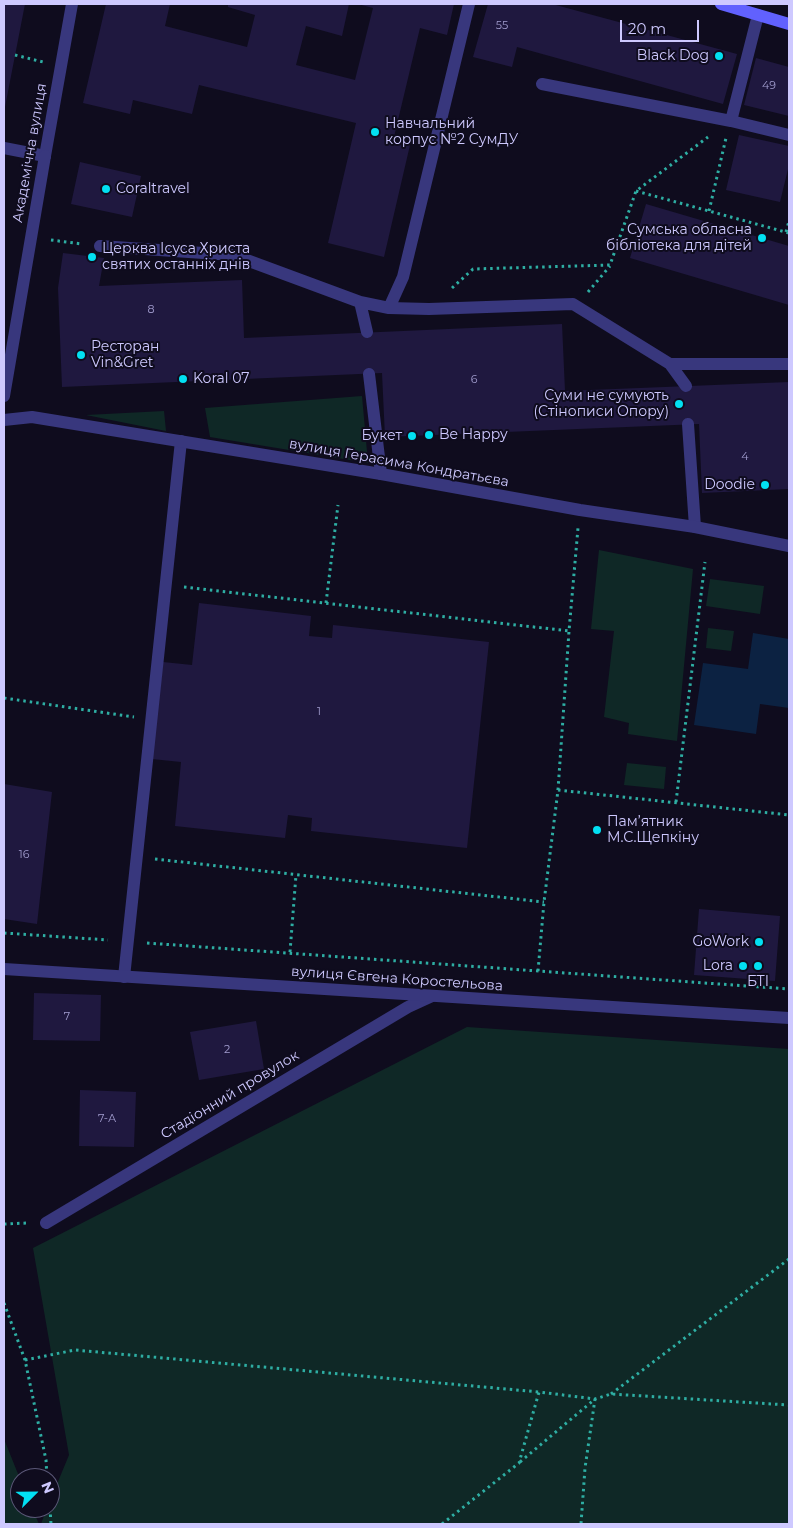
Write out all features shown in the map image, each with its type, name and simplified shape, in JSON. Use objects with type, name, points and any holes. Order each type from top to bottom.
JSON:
[{"type":"main road","points":[[721,4],[789,24]]},
{"type":"street","name":"Академічна вулиця","points":[[4,396],[44,156],[72,4]]},
{"type":"street","points":[[389,308],[403,277],[469,4]]},
{"type":"street","points":[[730,121],[758,15]]},
{"type":"street","points":[[542,84],[730,121],[789,135]]},
{"type":"street","points":[[4,148],[44,156]]},
{"type":"street","points":[[100,246],[233,255],[360,302],[389,308],[429,309],[573,304],[670,364],[686,386]]},
{"type":"street","points":[[360,302],[368,332]]},
{"type":"street","points":[[670,364],[789,364]]},
{"type":"street","points":[[369,374],[381,474]]},
{"type":"street","name":"вулиця Герасима Кондратьєва","points":[[4,420],[32,417],[381,474],[580,510],[694,527],[789,546]]},
{"type":"street","points":[[688,424],[694,527]]},
{"type":"street","points":[[124,977],[181,441]]},
{"type":"street","name":"вулиця Євгена Коростельова","points":[[4,969],[789,1018]]},
{"type":"street","name":"Стадіонний провулок","points":[[46,1223],[408,1007],[432,996]]},
{"type":"path","points":[[15,55],[60,66]]},
{"type":"path","points":[[589,291],[610,265],[636,191],[730,121]]},
{"type":"path","points":[[709,211],[730,121]]},
{"type":"path","points":[[636,191],[788,233],[789,221]]},
{"type":"path","points":[[31,237],[100,246]]},
{"type":"path","points":[[429,309],[472,269],[610,265]]},
{"type":"path","points":[[326,604],[338,504]]},
{"type":"path","points":[[538,971],[544,902],[558,790],[580,510]]},
{"type":"path","points":[[676,802],[705,562]]},
{"type":"path","points":[[166,585],[569,631]]},
{"type":"path","points":[[4,698],[152,720]]},
{"type":"path","points":[[558,790],[789,815]]},
{"type":"path","points":[[137,857],[544,902]]},
{"type":"path","points":[[290,952],[296,875]]},
{"type":"path","points":[[4,934],[290,952],[789,989]]},
{"type":"path","points":[[442,1524],[595,1399],[611,1394],[789,1259]]},
{"type":"path","points":[[4,1303],[24,1360],[46,1468]]},
{"type":"path","points":[[24,1360],[75,1350],[539,1392],[595,1399]]},
{"type":"path","points":[[519,1463],[539,1392]]},
{"type":"path","points":[[611,1394],[789,1405]]},
{"type":"path","points":[[580,1524],[585,1468],[595,1399]]},
{"type":"path","points":[[446,1521],[453,1524]]},
{"type":"green space","points":[[362,396],[368,463],[210,437],[205,408]]},
{"type":"green space","points":[[164,411],[166,431],[86,415]]},
{"type":"green space","points":[[599,550],[693,569],[677,741],[628,734],[629,723],[604,717],[614,631],[591,629]]},
{"type":"green space","points":[[710,579],[764,586],[760,614],[706,606]]},
{"type":"green space","points":[[708,628],[734,631],[731,651],[706,648]]},
{"type":"green space","points":[[627,763],[666,767],[664,789],[624,785]]},
{"type":"green space","points":[[467,1027],[789,1049],[789,1524],[41,1524],[43,1518],[60,1518],[60,1477],[69,1455],[33,1248]]},
{"type":"green space","points":[[4,1439],[16,1468],[10,1468],[10,1518],[36,1518],[39,1524],[4,1524]]},
{"type":"water","points":[[753,633],[789,639],[789,708],[760,704],[756,734],[694,725],[703,663],[748,669]]},
{"type":"building","points":[[4,4],[25,4],[5,107],[4,107]]},
{"type":"building","name":"Навчальний корпус №2 СумДУ","points":[[106,4],[170,4],[165,26],[247,47],[255,15],[228,7],[228,4],[349,4],[342,36],[306,26],[296,65],[355,80],[373,8],[358,4],[454,4],[447,35],[420,28],[393,141],[410,145],[384,257],[328,243],[356,123],[199,85],[192,114],[133,100],[130,114],[83,103]]},
{"type":"building","points":[[488,4],[552,4],[737,54],[723,104],[517,47],[512,67],[473,57]]},
{"type":"building","points":[[756,58],[789,67],[789,116],[744,105]]},
{"type":"building","points":[[739,135],[789,146],[789,165],[780,202],[726,190]]},
{"type":"building","points":[[80,162],[141,176],[132,217],[71,204]]},
{"type":"building","points":[[646,204],[789,246],[789,305],[630,258]]},
{"type":"building","points":[[63,253],[104,258],[99,286],[242,280],[244,338],[562,324],[565,391],[789,382],[789,489],[702,493],[699,424],[385,437],[382,373],[62,387],[58,288]]},
{"type":"building","points":[[199,603],[311,616],[309,636],[332,638],[333,625],[489,642],[467,848],[311,831],[312,818],[288,815],[285,838],[175,826],[181,762],[152,759],[163,662],[192,665]]},
{"type":"building","points":[[4,784],[52,792],[37,924],[4,919]]},
{"type":"building","points":[[699,909],[780,916],[775,981],[694,975]]},
{"type":"building","points":[[34,993],[101,995],[100,1041],[33,1040]]},
{"type":"building","points":[[256,1021],[264,1069],[199,1080],[190,1032]]},
{"type":"building","points":[[80,1090],[136,1092],[134,1147],[79,1146]]},
{"type":"place","name":"Black Dog","points":[[719,56]]},
{"type":"place","name":"Навчальний корпус №2 СумДУ","points":[[375,132]]},
{"type":"place","name":"Coraltravel","points":[[106,189]]},
{"type":"place","name":"Сумська обласна бібліотека для дітей","points":[[762,238]]},
{"type":"place","name":"Церква Ісуса Христа святих останніх днів","points":[[92,257]]},
{"type":"place","name":"Ресторан Vin&Gret","points":[[81,355]]},
{"type":"place","name":"Koral 07","points":[[183,379]]},
{"type":"place","name":"Суми не сумують (Стінописи Опору)","points":[[679,404]]},
{"type":"place","name":"Be Happy","points":[[429,435]]},
{"type":"place","name":"Букет","points":[[412,436]]},
{"type":"place","name":"Doodie","points":[[765,485]]},
{"type":"place","name":"Пам’ятник М.С.Щепкіну","points":[[597,830]]},
{"type":"place","name":"GoWork","points":[[759,942]]},
{"type":"place","name":"Lora","points":[[743,966]]},
{"type":"place","name":"БТІ","points":[[758,966]]}]
